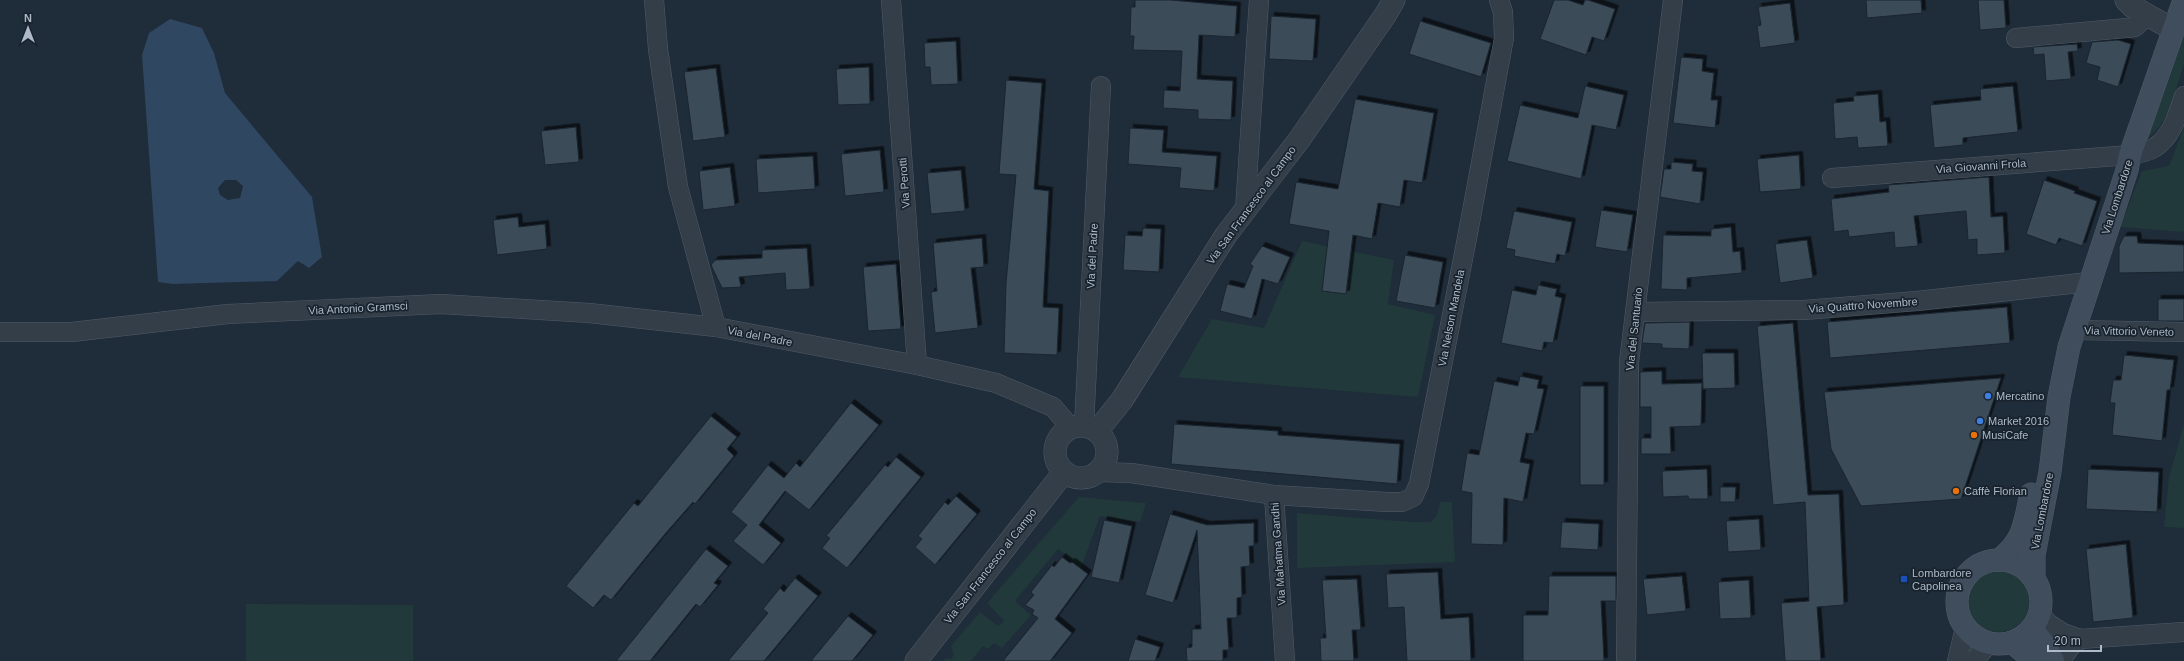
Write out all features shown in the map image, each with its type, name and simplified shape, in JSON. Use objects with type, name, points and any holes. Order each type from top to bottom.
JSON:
[{"type":"main road","name":"Via Lombardore","points":[[2000,560],[2012,551],[2021,538],[2038,465],[2059,397],[2074,330],[2127,170],[2130,155],[2184,0]]},
{"type":"main road","name":"Via Lombardore","points":[[2034,577],[2034,555],[2050,472],[2059,397]]},
{"type":"main road","points":[[2000,560],[2023,567],[2034,577],[2039,588],[2041,602],[2035,621],[2023,637],[2012,642],[1989,643],[1979,639],[1966,628],[1958,614],[1956,601],[1959,589],[1965,577],[1974,568],[1986,562],[2000,560]]},
{"type":"main road","points":[[2035,621],[2044,644],[2053,661]]},
{"type":"main road","points":[[2012,642],[2034,661]]},
{"type":"street","name":"Via del Padre","points":[[654,0],[658,49],[678,187],[716,327],[917,365],[996,383],[1053,407],[1084,428]]},
{"type":"street","name":"Via Perotti","points":[[892,0],[917,365]]},
{"type":"street","points":[[1245,210],[1259,0]]},
{"type":"street","name":"Via San Francesco al Campo","points":[[1084,428],[1122,400],[1226,235],[1299,140],[1386,14],[1394,0]]},
{"type":"street","name":"Via Nelson Mandela","points":[[1274,496],[1387,502],[1402,502],[1413,497],[1420,476],[1468,233],[1504,38],[1503,12],[1499,0]]},
{"type":"street","name":"Via del Santuario","points":[[1626,661],[1629,362],[1673,0]]},
{"type":"street","points":[[2126,0],[2133,7],[2174,30]]},
{"type":"street","points":[[2016,38],[2135,27],[2147,15]]},
{"type":"street","name":"Via del Padre","points":[[1084,428],[1101,86]]},
{"type":"street","name":"Via Giovanni Frola","points":[[1832,178],[2130,155],[2154,148],[2165,138],[2172,126],[2184,96]]},
{"type":"street","name":"Via Quattro Novembre","points":[[1636,312],[1804,310],[1917,302],[2089,282]]},
{"type":"street","name":"Via Antonio Gramsci","points":[[0,332],[72,332],[228,314],[441,304],[589,313],[716,327]]},
{"type":"street","name":"Via Vittorio Veneto","points":[[2074,330],[2184,332]]},
{"type":"street","points":[[1084,428],[1105,443],[1102,464],[1092,476],[1077,478],[1064,472],[1058,465],[1055,448],[1063,433],[1084,428]]},
{"type":"street","name":"Via Mahatma Gandhi","points":[[1102,464],[1131,473],[1274,496],[1285,661]]},
{"type":"street","name":"Via San Francesco al Campo","points":[[916,661],[1064,472]]},
{"type":"street","points":[[2035,621],[2049,624],[2063,633],[2080,639],[2184,632]]},
{"type":"street","points":[[1957,661],[1966,628]]},
{"type":"street","points":[[2060,661],[2070,646],[2080,639]]},
{"type":"street","points":[[1974,661],[1989,643]]},
{"type":"green space","points":[[2184,23],[2184,64],[2169,111],[2160,126],[2146,140]]},
{"type":"green space","points":[[2184,127],[2184,232],[2120,227],[2142,171],[2169,166]]},
{"type":"green space","points":[[1302,241],[1394,260],[1388,304],[1435,315],[1418,397],[1178,377],[1212,319],[1264,328]]},
{"type":"green space","points":[[2184,424],[2184,528],[2164,527],[2169,477]]},
{"type":"green space","points":[[1079,497],[1146,503],[1140,522],[1100,516],[1081,568],[1058,549],[1015,601],[1031,615],[1002,648],[994,643],[988,649],[983,646],[971,661],[943,661],[946,658],[951,659],[954,655],[951,646],[980,612],[998,626],[1004,621],[987,603]]},
{"type":"green space","points":[[1440,502],[1452,502],[1455,562],[1297,568],[1297,513],[1412,522],[1431,522],[1437,515]]},
{"type":"green space","points":[[1998,568],[2010,570],[2021,577],[2028,588],[2030,600],[2028,612],[2021,623],[2010,630],[1998,632],[1986,630],[1975,623],[1968,612],[1966,600],[1968,588],[1975,577],[1986,570]]},
{"type":"green space","points":[[246,604],[413,605],[413,661],[246,661]]},
{"type":"water","points":[[170,19],[202,28],[214,53],[225,93],[312,197],[322,257],[309,268],[298,261],[277,281],[173,284],[158,282],[142,55],[149,33]],"holes":[[[225,180],[236,180],[243,186],[240,198],[228,200],[220,195],[218,188]]]},
{"type":"building","points":[[1135,0],[1171,0],[1237,6],[1235,37],[1199,35],[1197,79],[1233,81],[1231,120],[1198,119],[1198,110],[1163,108],[1164,90],[1180,91],[1182,51],[1133,50],[1134,36],[1130,36],[1131,7],[1135,7]]},
{"type":"building","points":[[1554,0],[1568,0],[1583,5],[1585,0],[1588,0],[1615,9],[1604,41],[1592,37],[1586,55],[1540,39]]},
{"type":"building","points":[[1866,0],[1921,0],[1922,13],[1867,18]]},
{"type":"building","points":[[1978,0],[2004,0],[2006,28],[1980,30]]},
{"type":"building","points":[[1790,3],[1795,43],[1760,48],[1757,26],[1761,25],[1758,7]]},
{"type":"building","points":[[1271,16],[1316,19],[1313,61],[1269,59]]},
{"type":"building","points":[[1420,21],[1491,43],[1481,77],[1409,54]]},
{"type":"building","points":[[2118,40],[2131,44],[2118,87],[2097,80],[2100,67],[2086,63],[2092,42]]},
{"type":"building","points":[[956,41],[958,84],[931,85],[930,67],[925,67],[924,43]]},
{"type":"building","points":[[2077,44],[2078,51],[2068,52],[2071,79],[2046,81],[2044,54],[2034,55],[2033,47]]},
{"type":"building","points":[[1681,57],[1703,59],[1702,71],[1714,73],[1711,100],[1718,100],[1715,128],[1673,123]]},
{"type":"building","points":[[869,67],[870,104],[838,105],[836,69]]},
{"type":"building","points":[[716,68],[725,137],[693,141],[684,72]]},
{"type":"building","points":[[1006,80],[1042,83],[1034,189],[1049,191],[1043,307],[1059,308],[1057,355],[1004,353],[1006,283],[1016,175],[999,174]]},
{"type":"building","points":[[1585,86],[1624,95],[1616,130],[1592,125],[1581,179],[1507,161],[1520,105],[1578,118]]},
{"type":"building","points":[[2013,86],[2018,132],[1963,138],[1963,145],[1934,148],[1930,105],[1981,100],[1980,89]]},
{"type":"building","points":[[1878,94],[1880,122],[1886,121],[1888,146],[1858,148],[1857,137],[1835,139],[1833,103],[1854,101],[1853,96]]},
{"type":"building","points":[[1355,99],[1434,113],[1422,183],[1404,180],[1400,207],[1378,203],[1372,239],[1353,235],[1346,294],[1322,291],[1329,231],[1289,224],[1296,182],[1338,189]]},
{"type":"building","points":[[576,127],[579,162],[545,165],[541,131]]},
{"type":"building","points":[[1130,128],[1164,130],[1162,152],[1217,156],[1214,191],[1179,188],[1181,168],[1128,164]]},
{"type":"building","points":[[880,150],[884,192],[845,196],[841,154]]},
{"type":"building","points":[[1799,155],[1801,189],[1760,192],[1757,159]]},
{"type":"building","points":[[813,156],[815,189],[758,193],[756,159]]},
{"type":"building","points":[[1671,162],[1693,164],[1692,171],[1703,172],[1700,204],[1660,197],[1664,169],[1671,169]]},
{"type":"building","points":[[730,167],[735,206],[703,210],[699,171]]},
{"type":"building","points":[[961,170],[965,211],[931,214],[927,173]]},
{"type":"building","points":[[1989,177],[1991,217],[2003,216],[2005,253],[1977,255],[1977,239],[1968,240],[1966,211],[1914,216],[1918,246],[1895,248],[1894,232],[1849,237],[1848,230],[1834,232],[1831,199],[1889,192],[1888,185]]},
{"type":"building","points":[[2044,180],[2097,201],[2082,246],[2059,238],[2056,245],[2026,234]]},
{"type":"building","points":[[1601,210],[1633,215],[1627,252],[1595,247]]},
{"type":"building","points":[[1514,211],[1572,222],[1565,256],[1557,254],[1555,264],[1514,256],[1515,250],[1506,248]]},
{"type":"building","points":[[518,217],[519,227],[545,224],[547,249],[497,255],[493,220]]},
{"type":"building","points":[[1731,227],[1733,252],[1740,251],[1742,273],[1687,278],[1687,290],[1661,289],[1663,235],[1711,236],[1711,229]]},
{"type":"building","points":[[1143,228],[1161,229],[1159,272],[1123,270],[1125,235],[1142,236]]},
{"type":"building","points":[[2124,236],[2137,236],[2138,243],[2184,245],[2184,272],[2119,273],[2119,246]]},
{"type":"building","points":[[982,238],[984,267],[971,268],[978,328],[935,333],[931,292],[937,291],[933,243]]},
{"type":"building","points":[[1807,240],[1813,278],[1780,283],[1775,244]]},
{"type":"building","points":[[1262,246],[1290,257],[1278,284],[1262,279],[1252,319],[1220,311],[1227,284],[1244,288],[1253,266],[1250,264]]},
{"type":"building","points":[[807,248],[810,289],[786,290],[785,273],[739,277],[741,287],[722,288],[711,265],[715,260],[762,258],[762,250]]},
{"type":"building","points":[[1405,255],[1443,262],[1435,308],[1396,301]]},
{"type":"building","points":[[896,264],[901,329],[868,331],[863,267]]},
{"type":"building","points":[[1538,285],[1557,289],[1555,296],[1562,298],[1553,343],[1544,342],[1542,351],[1501,343],[1512,290],[1536,295]]},
{"type":"building","points":[[2158,299],[2184,299],[2184,321],[2158,321]]},
{"type":"building","points":[[2007,307],[2010,343],[1830,358],[1827,322]]},
{"type":"building","points":[[1690,322],[1689,349],[1662,348],[1662,344],[1642,343],[1645,323]]},
{"type":"building","points":[[1793,323],[1808,495],[1839,494],[1844,605],[1817,607],[1821,661],[1785,661],[1781,603],[1809,601],[1805,502],[1773,505],[1757,326]]},
{"type":"building","points":[[1702,353],[1734,353],[1735,388],[1703,389]]},
{"type":"building","points":[[2124,355],[2174,360],[2170,390],[2167,390],[2162,441],[2112,435],[2115,403],[2110,403],[2113,380],[2121,380]]},
{"type":"building","points":[[1662,371],[1662,384],[1702,383],[1701,426],[1670,427],[1671,454],[1641,454],[1641,438],[1651,438],[1651,407],[1640,407],[1640,372]]},
{"type":"building","points":[[1520,376],[1539,380],[1537,388],[1544,389],[1534,434],[1526,433],[1520,462],[1530,464],[1523,502],[1504,498],[1503,545],[1471,544],[1472,493],[1461,491],[1467,453],[1479,455],[1494,381],[1518,386]]},
{"type":"building","points":[[2001,378],[1961,499],[1861,506],[1831,449],[1824,392]]},
{"type":"building","points":[[1580,386],[1604,386],[1604,485],[1580,485]]},
{"type":"building","points":[[851,403],[879,425],[809,510],[785,491],[759,525],[781,543],[763,565],[733,541],[747,525],[731,512],[768,465],[784,478],[796,463],[800,467]]},
{"type":"building","points":[[711,416],[737,437],[727,449],[734,456],[695,504],[693,502],[665,534],[611,600],[604,595],[593,608],[566,586],[634,503],[638,506]]},
{"type":"building","points":[[1174,424],[1278,431],[1278,435],[1400,444],[1397,484],[1171,464]]},
{"type":"building","points":[[896,457],[921,477],[847,568],[822,548],[830,538],[826,536],[885,465],[888,467]]},
{"type":"building","points":[[1707,469],[1708,499],[1689,499],[1688,496],[1663,497],[1662,471]]},
{"type":"building","points":[[2088,469],[2159,472],[2157,512],[2086,509]]},
{"type":"building","points":[[1720,487],[1736,487],[1735,502],[1720,502]]},
{"type":"building","points":[[956,496],[977,514],[935,565],[915,547],[922,539],[918,536],[945,502],[948,505]]},
{"type":"building","points":[[1170,514],[1207,525],[1254,523],[1254,546],[1249,546],[1250,566],[1241,567],[1242,597],[1237,598],[1237,618],[1227,618],[1229,650],[1223,650],[1223,661],[1187,661],[1186,648],[1192,647],[1192,629],[1201,629],[1197,530],[1173,603],[1145,595]]},
{"type":"building","points":[[1759,519],[1761,550],[1728,552],[1726,521]]},
{"type":"building","points":[[1104,520],[1132,526],[1119,583],[1091,577]]},
{"type":"building","points":[[1562,522],[1599,524],[1598,550],[1560,548]]},
{"type":"building","points":[[2126,544],[2133,618],[2093,622],[2086,549]]},
{"type":"building","points":[[706,549],[728,566],[714,583],[718,585],[700,607],[696,604],[650,661],[616,661]]},
{"type":"building","points":[[1062,557],[1070,563],[1072,562],[1088,574],[1055,619],[1072,633],[1050,661],[1003,661],[1038,618],[1032,614],[1034,610],[1025,605],[1034,595],[1031,592],[1052,565],[1054,567]]},
{"type":"building","points":[[1438,572],[1441,619],[1469,617],[1471,661],[1407,661],[1404,607],[1388,608],[1386,574]]},
{"type":"building","points":[[1549,576],[1616,576],[1616,601],[1601,601],[1604,661],[1523,661],[1523,615],[1548,615]]},
{"type":"building","points":[[1682,576],[1686,611],[1647,615],[1643,579]]},
{"type":"building","points":[[795,578],[818,596],[764,661],[728,661],[768,613],[763,609],[780,588],[784,592]]},
{"type":"building","points":[[1357,579],[1361,630],[1352,630],[1354,661],[1321,661],[1320,638],[1326,638],[1322,580]]},
{"type":"building","points":[[1749,580],[1751,618],[1720,619],[1718,582]]},
{"type":"building","points":[[848,616],[873,635],[852,661],[811,661]]},
{"type":"building","points":[[1135,639],[1160,647],[1155,661],[1128,661]]},
{"type":"place","name":"Mercatino","points":[[1988,396]]},
{"type":"place","name":"Market 2016","points":[[1980,421]]},
{"type":"place","name":"MusiCafe","points":[[1974,435]]},
{"type":"place","name":"Caffè Florian","points":[[1956,491]]},
{"type":"place","name":"Lombardore Capolinea","points":[[1904,579]]}]
